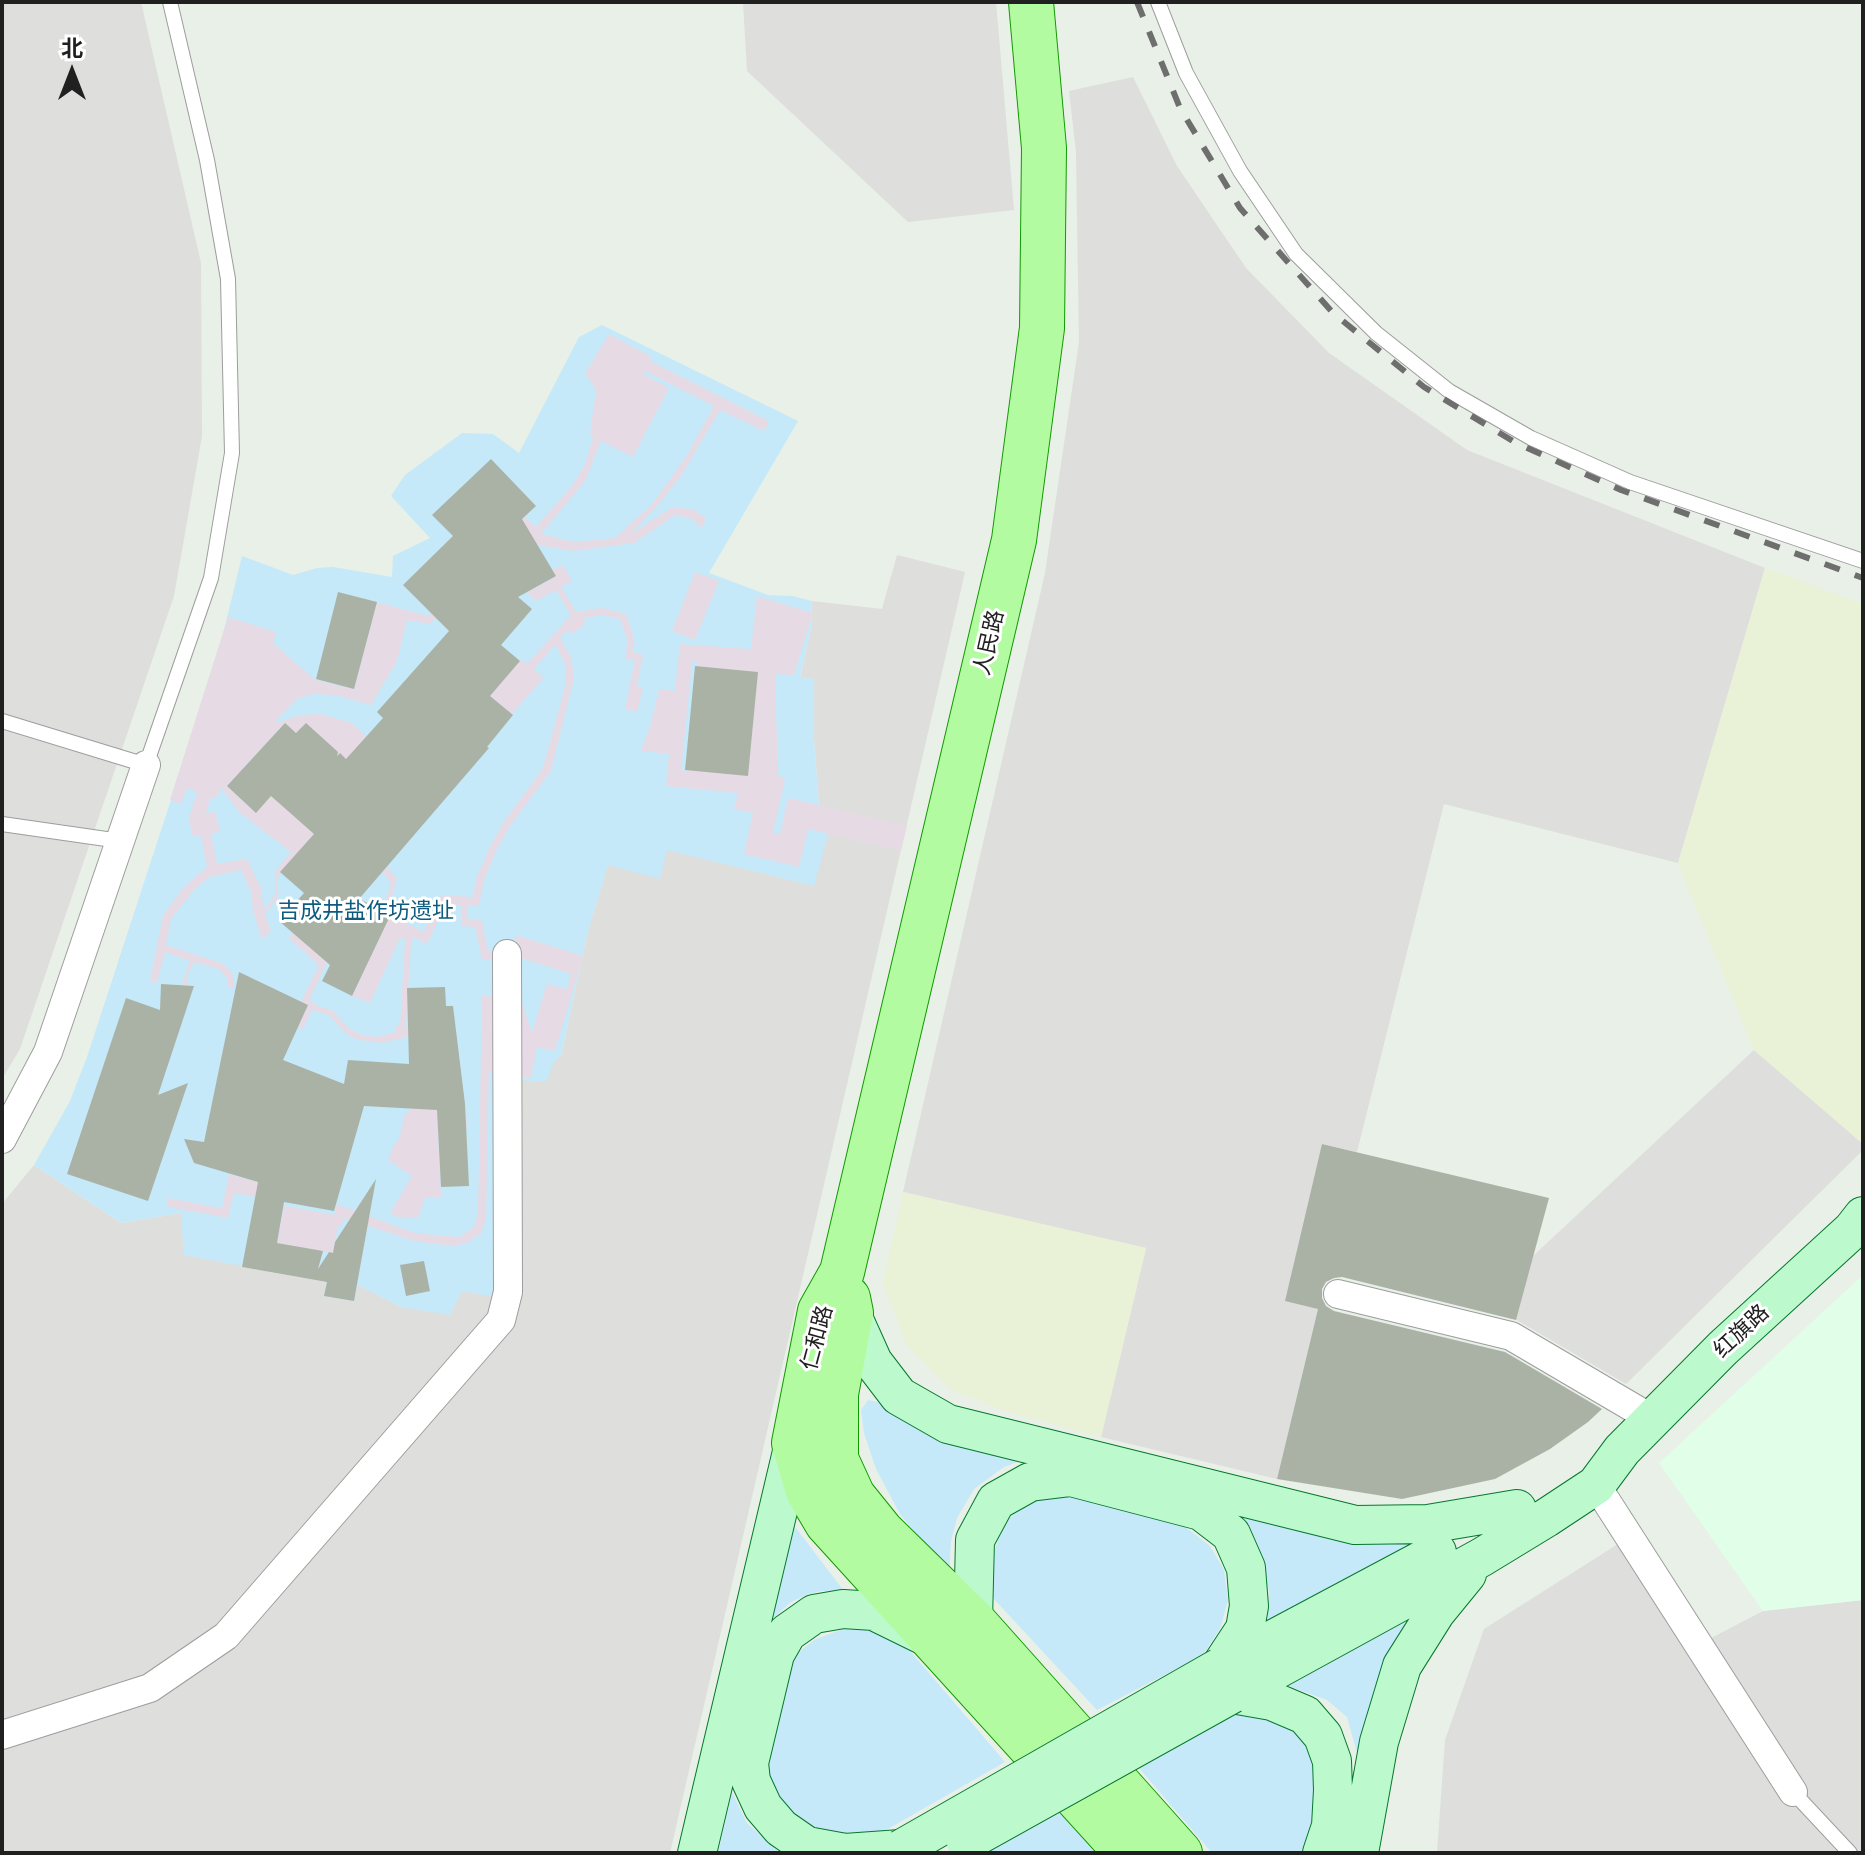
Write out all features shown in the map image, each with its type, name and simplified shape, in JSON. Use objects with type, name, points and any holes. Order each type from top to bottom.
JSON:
[{"type":"main road","name":"人民路","points":[[846,1292],[1014,540],[1042,328],[1044,148],[1031,2]]},
{"type":"main road","name":"红旗路","points":[[1622,1450],[1723,1348],[1859,1222]]},
{"type":"main road","name":"仁和路","points":[[846,1292],[820,1311],[794,1443],[808,1491],[827,1523],[955,1632],[1180,1853]]},
{"type":"main road","name":"仁和路","points":[[846,1292],[836,1394],[836,1459],[853,1496],[1127,1853]]},
{"type":"main road","points":[[846,1292],[873,1362],[899,1396],[948,1424],[1355,1525],[1428,1524],[1517,1509]]},
{"type":"main road","points":[[697,1853],[794,1443]]},
{"type":"main road","points":[[946,1853],[1226,1680],[1517,1509],[1586,1464],[1622,1450]]},
{"type":"main road","points":[[1226,1680],[1245,1629],[1249,1606],[1246,1568],[1231,1534],[1201,1511],[1071,1477],[1030,1482],[996,1501],[975,1540],[955,1632],[874,1611],[843,1609],[814,1614],[787,1633],[775,1654],[749,1763],[751,1781],[763,1807],[781,1828],[807,1846],[845,1853],[897,1851],[1226,1680],[1482,1557],[1596,1485],[1622,1450]]},
{"type":"main road","points":[[1359,1853],[1379,1742],[1402,1666],[1436,1612],[1482,1557]]},
{"type":"main road","points":[[1226,1680],[1305,1715],[1323,1736],[1332,1761],[1333,1790],[1331,1826],[1322,1853]]},
{"type":"street","points":[[2,1139],[48,1052],[146,765]]},
{"type":"street","points":[[2,1735],[150,1688],[226,1636],[501,1320],[508,1292],[507,954]]},
{"type":"street","points":[[1338,1294],[1511,1336],[1654,1420]]},
{"type":"street","points":[[1596,1485],[1793,1792]]},
{"type":"lane","points":[[2,721],[146,765],[211,578],[232,453],[228,279],[207,160],[170,2]]},
{"type":"lane","points":[[1158,2],[1186,73],[1240,171],[1296,254],[1376,333],[1437,381],[1531,438],[1630,482],[1863,561]]},
{"type":"lane","points":[[2,824],[120,841]]},
{"type":"lane","points":[[1793,1792],[1850,1853]]},
{"type":"shaded area","points":[[2,2],[141,2],[201,263],[202,436],[174,596],[20,1049],[2,1079]]},
{"type":"shaded area","points":[[743,2],[996,2],[1014,210],[908,222],[747,71]]},
{"type":"shaded area","points":[[1133,77],[1177,166],[1246,268],[1329,353],[1467,450],[1765,568],[1678,863],[1444,804],[1357,1152],[1322,1144],[1318,1309],[1277,1479],[1101,1437],[1146,1248],[903,1192],[1045,573],[1079,342],[1076,152],[1069,91]]},
{"type":"shaded area","points":[[609,334],[652,357],[650,361],[769,421],[764,431],[720,410],[681,476],[629,535],[676,507],[694,510],[703,516],[706,520],[701,528],[692,519],[675,515],[634,543],[574,551],[537,545],[519,565],[534,589],[555,577],[552,570],[563,565],[572,581],[561,587],[576,612],[602,608],[626,614],[634,638],[633,652],[643,655],[637,686],[643,687],[637,712],[625,709],[635,660],[626,659],[627,639],[620,619],[603,615],[584,618],[585,624],[572,634],[567,630],[560,638],[571,657],[574,678],[551,771],[510,826],[496,851],[484,880],[479,906],[468,906],[468,919],[482,920],[488,952],[498,952],[497,960],[482,959],[475,927],[462,926],[461,905],[446,904],[427,944],[414,937],[411,943],[408,1037],[382,1043],[360,1040],[349,1036],[329,1015],[312,1010],[303,1029],[298,1027],[308,1005],[301,1002],[319,965],[288,938],[293,933],[327,962],[309,1000],[332,1010],[359,1034],[377,1037],[395,1032],[395,1026],[400,1025],[405,940],[400,938],[370,1003],[352,996],[391,914],[404,918],[383,908],[391,884],[383,872],[387,867],[397,878],[390,904],[411,914],[407,924],[424,932],[441,895],[473,897],[476,879],[503,823],[543,768],[566,683],[566,666],[557,647],[555,645],[534,669],[544,678],[512,714],[490,696],[521,659],[527,664],[571,615],[556,590],[536,601],[510,574],[459,597],[430,624],[407,620],[397,661],[371,705],[335,695],[313,694],[298,698],[276,721],[321,714],[352,723],[366,736],[314,834],[280,873],[277,880],[279,896],[265,914],[271,931],[262,939],[253,911],[251,891],[241,870],[209,877],[193,891],[171,919],[166,945],[224,964],[234,975],[234,988],[228,987],[228,979],[219,969],[195,962],[188,974],[187,985],[182,985],[190,961],[165,952],[157,983],[150,981],[163,915],[186,885],[207,867],[201,836],[192,836],[189,818],[197,792],[187,788],[181,804],[170,800],[228,617],[276,632],[273,643],[315,680],[354,689],[377,602],[428,616],[525,517],[536,527],[571,487],[585,465],[593,437],[590,434],[596,390],[585,373]],"holes":[[[645,371],[714,406],[686,457],[652,504],[615,538],[574,542],[541,534],[585,481],[601,441],[633,457],[669,388],[643,374]],[[285,723],[296,733],[255,812],[227,786]],[[221,788],[240,813],[291,852],[275,872],[275,895],[264,910],[261,888],[247,859],[217,864],[211,834],[220,831],[215,812],[206,813],[211,797],[217,798]]]},
{"type":"shaded area","points":[[897,555],[965,572],[670,1853],[2,1853],[2,1204],[34,1165],[121,1223],[181,1213],[242,1267],[327,1282],[357,1284],[401,1307],[496,1120],[503,1089],[561,1056],[587,935],[608,864],[819,805],[814,679],[800,678],[811,628],[812,601],[882,609]]},
{"type":"shaded area","points":[[1765,568],[1863,604],[1863,1144],[1754,1050],[1678,863]]},
{"type":"shaded area","points":[[695,572],[719,581],[695,640],[672,631]]},
{"type":"shaded area","points":[[757,596],[813,613],[794,675],[775,674],[778,775],[785,779],[773,833],[780,834],[788,798],[907,826],[901,851],[808,829],[799,867],[744,854],[753,813],[734,809],[738,793],[666,786],[669,754],[641,751],[659,689],[675,691],[680,644],[751,649]],"holes":[[[692,662],[698,662],[698,667],[687,771],[681,770]]]},
{"type":"shaded area","points":[[516,935],[583,956],[555,1051],[537,1047],[531,1077],[498,1077],[498,1071],[489,1071],[486,1219],[481,1233],[467,1243],[452,1246],[414,1241],[344,1218],[342,1226],[338,1226],[333,1253],[277,1243],[284,1206],[336,1215],[336,1204],[415,1233],[459,1237],[474,1227],[478,1213],[482,996],[520,997],[532,1033],[547,984],[567,989],[571,974],[515,956]]},
{"type":"shaded area","points":[[1754,1050],[1863,1144],[1863,1150],[1626,1384],[1515,1319],[1533,1256]]},
{"type":"shaded area","points":[[411,1108],[466,1111],[467,1130],[438,1132],[441,1197],[425,1198],[418,1218],[400,1218],[390,1213],[412,1176],[388,1160],[399,1139],[404,1117]]},
{"type":"shaded area","points":[[229,1174],[280,1189],[277,1201],[234,1193],[228,1218],[168,1207],[168,1198],[222,1208]]},
{"type":"shaded area","points":[[903,1192],[1146,1248],[1101,1437],[1008,1412],[952,1390],[907,1346],[883,1284]]},
{"type":"shaded area","points":[[1863,1275],[1863,1600],[1763,1611],[1659,1463]]},
{"type":"shaded area","points":[[1629,1537],[1690,1649],[1763,1611],[1863,1600],[1863,1853],[1437,1853],[1445,1740],[1484,1629]]},
{"type":"green space","name":"吉成井盐作坊遗址","points":[[602,325],[798,421],[709,573],[768,595],[812,601],[811,628],[800,677],[814,679],[819,805],[835,809],[814,886],[667,850],[660,879],[608,865],[587,935],[561,1056],[554,1062],[546,1082],[510,1079],[496,1120],[493,1297],[462,1291],[450,1315],[401,1307],[358,1285],[354,1301],[324,1296],[326,1282],[184,1255],[181,1213],[121,1223],[34,1165],[70,1101],[87,1057],[217,659],[242,556],[293,575],[333,567],[392,577],[393,556],[430,538],[391,496],[405,475],[462,433],[493,434],[519,453],[579,337]]},
{"type":"green space","points":[[868,1400],[1034,1456],[1004,1467],[974,1489],[957,1518],[951,1541],[949,1575],[900,1514],[876,1469],[864,1433],[861,1410]]},
{"type":"green space","points":[[1053,1496],[1083,1497],[1184,1526],[1210,1546],[1224,1570],[1228,1600],[1220,1629],[1203,1655],[1097,1710],[993,1598],[991,1560],[1004,1524],[1023,1505]]},
{"type":"green space","points":[[1228,1508],[1345,1537],[1415,1545],[1267,1626],[1269,1591],[1261,1558]]},
{"type":"green space","points":[[792,1523],[844,1591],[821,1591],[806,1595],[791,1602],[769,1622]]},
{"type":"green space","points":[[1408,1620],[1378,1690],[1357,1753],[1347,1717],[1327,1700],[1288,1686]]},
{"type":"green space","points":[[843,1629],[872,1629],[905,1645],[1005,1762],[886,1830],[858,1836],[827,1833],[797,1818],[773,1795],[766,1754],[793,1657],[814,1640]]},
{"type":"green space","points":[[1238,1713],[1292,1720],[1318,1754],[1312,1837],[1302,1853],[1212,1853],[1139,1768]]},
{"type":"green space","points":[[732,1792],[747,1823],[780,1853],[718,1853]]},
{"type":"green space","points":[[1062,1812],[1097,1853],[986,1853]]},
{"type":"building","points":[[491,459],[536,506],[522,519],[556,576],[518,597],[532,609],[501,645],[520,661],[490,696],[513,715],[489,748],[359,899],[391,914],[352,996],[322,981],[330,965],[279,921],[304,893],[280,872],[314,834],[271,796],[256,813],[227,786],[285,723],[296,733],[306,723],[338,752],[337,756],[340,753],[346,759],[383,718],[377,712],[449,631],[403,585],[453,536],[432,515]]},
{"type":"building","points":[[338,592],[377,602],[354,689],[316,679]]},
{"type":"building","points":[[695,666],[758,672],[748,776],[685,770]]},
{"type":"building","points":[[239,972],[308,1005],[283,1060],[344,1084],[348,1060],[409,1064],[407,988],[445,987],[446,1006],[453,1006],[465,1104],[469,1186],[441,1187],[437,1110],[364,1106],[334,1211],[284,1202],[277,1243],[323,1251],[318,1269],[329,1252],[333,1253],[335,1242],[376,1179],[354,1301],[324,1296],[327,1282],[242,1267],[258,1182],[194,1163],[184,1139],[204,1142]]},
{"type":"building","points":[[161,984],[194,986],[158,1095],[188,1083],[148,1201],[67,1174],[126,998],[160,1010]]},
{"type":"building","points":[[1322,1144],[1549,1198],[1516,1320],[1342,1277],[1326,1282],[1322,1298],[1326,1306],[1334,1311],[1505,1352],[1602,1409],[1550,1449],[1495,1479],[1402,1499],[1277,1479],[1318,1309],[1285,1301]]},
{"type":"building","points":[[424,1261],[430,1291],[406,1296],[400,1265]]},
{"type":"railway","points":[[1137,2],[1180,108],[1240,208],[1333,313],[1424,387],[1516,443],[1621,490],[1863,578]]}]
